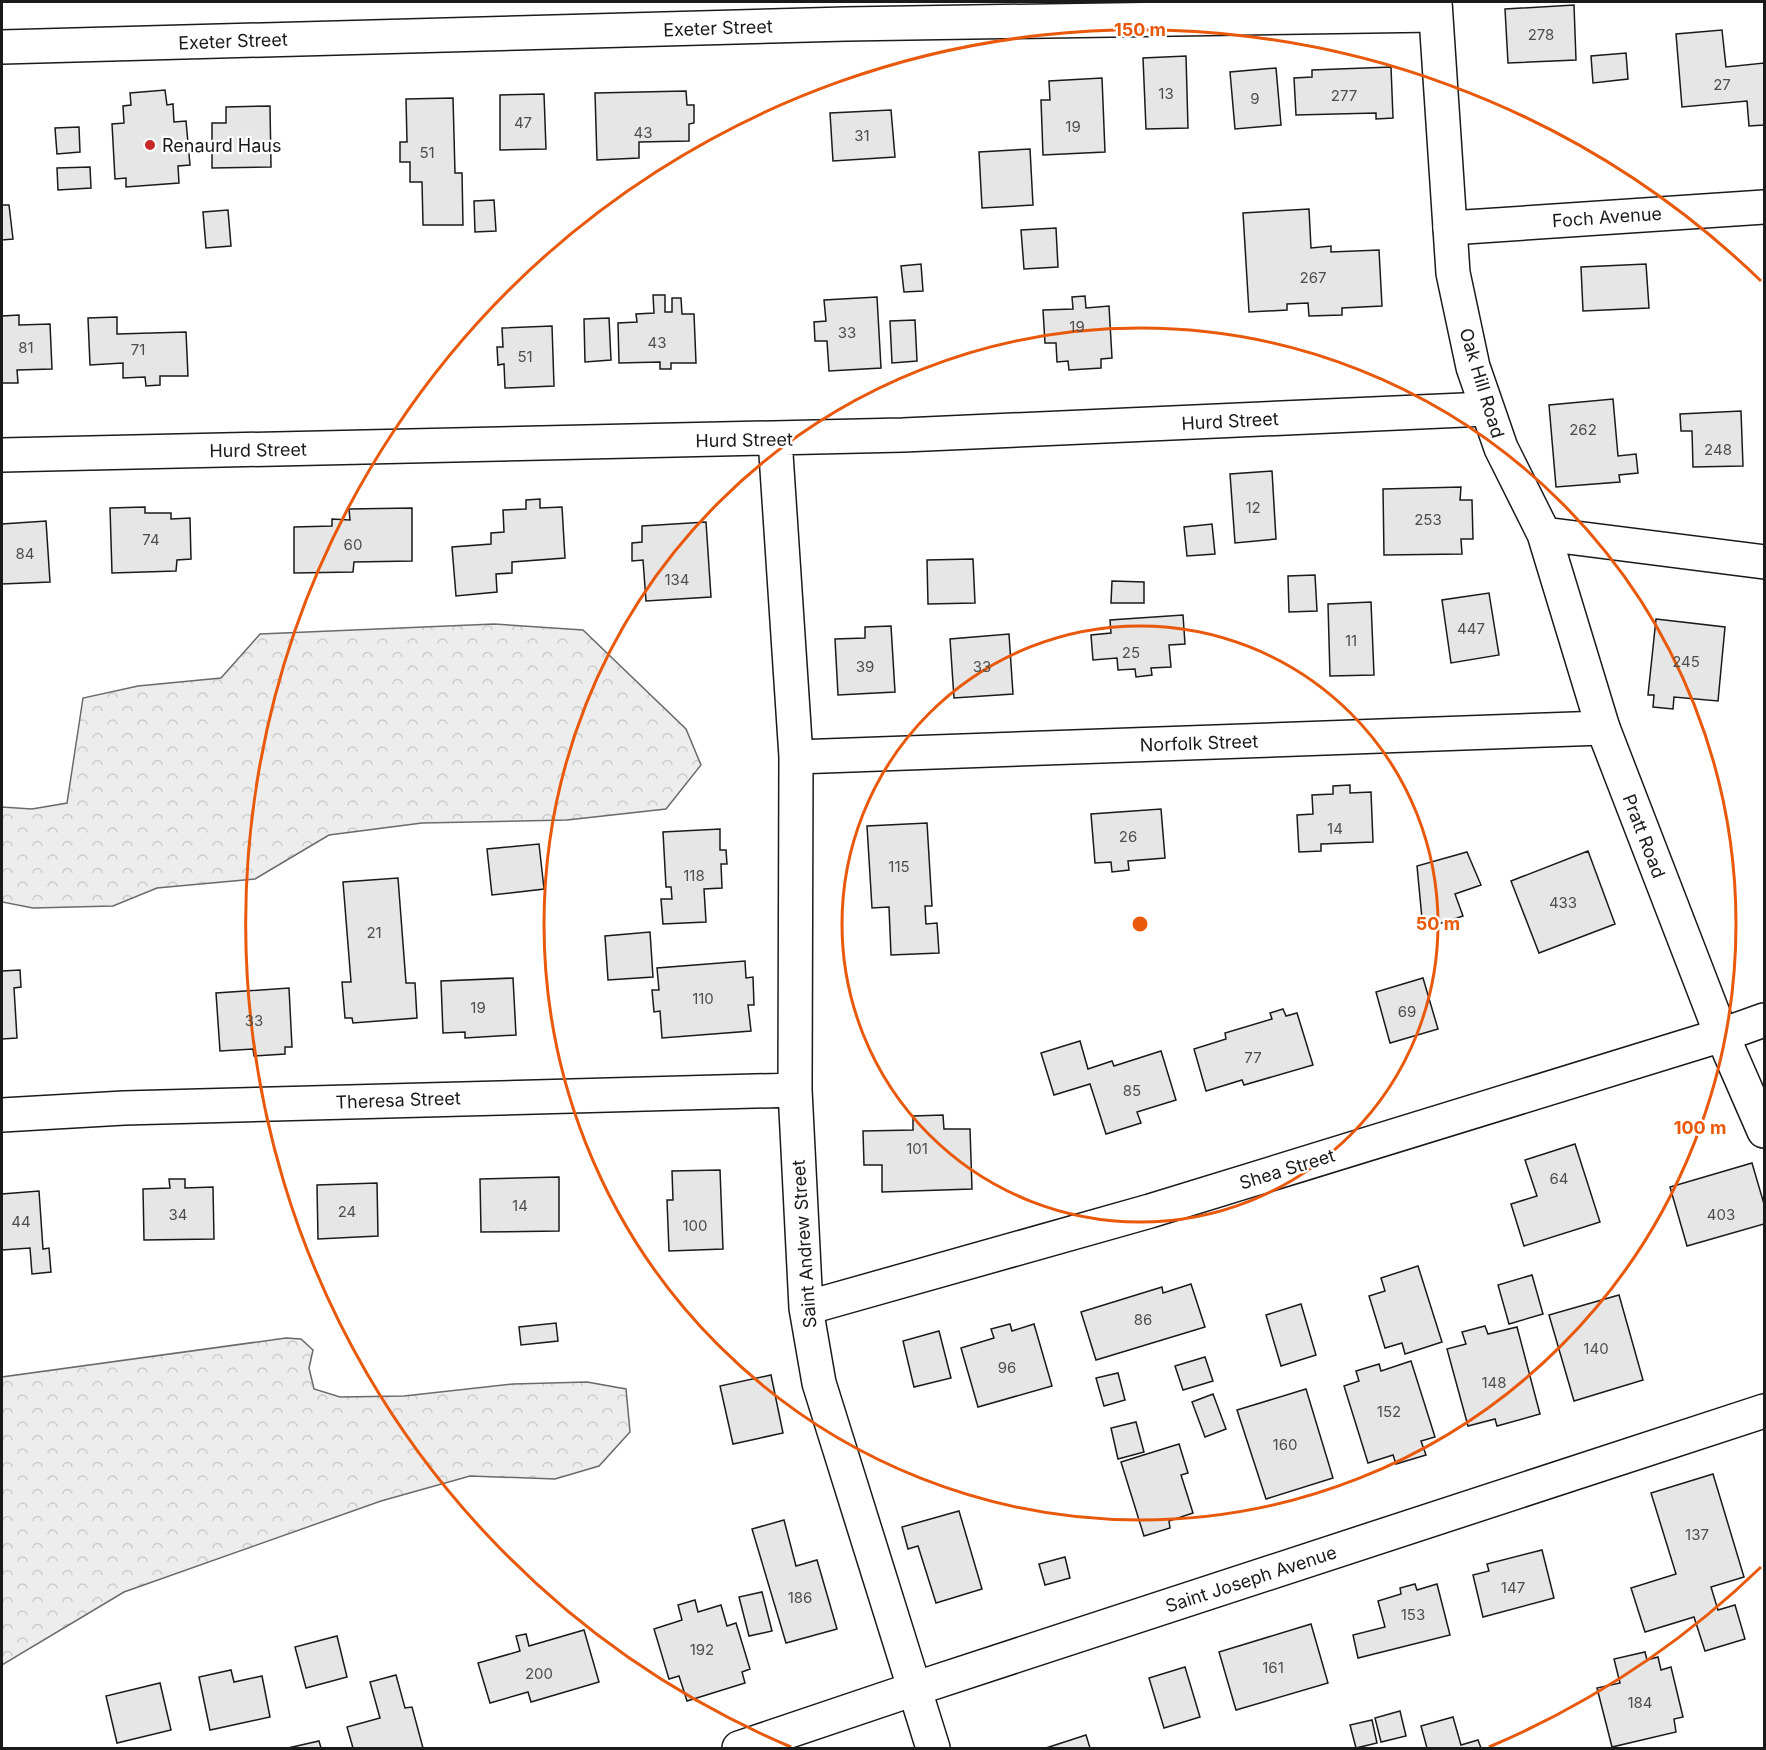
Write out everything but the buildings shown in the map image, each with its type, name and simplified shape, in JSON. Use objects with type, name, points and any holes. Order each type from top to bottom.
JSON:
[{"type":"street","name":"Exeter Street","points":[[2,47],[1435,8]]},
{"type":"street","name":"Oak Hill Road","points":[[1435,8],[1450,228],[1456,284],[1473,367],[1486,409],[1514,475],[1544,534]]},
{"type":"street","name":"Foch Avenue","points":[[1450,228],[1764,207]]},
{"type":"street","name":"Hurd Street","points":[[2,455],[915,435],[1486,409]]},
{"type":"street","name":"Saint Andrew Street","points":[[775,439],[796,757],[795,1090],[806,1308],[819,1383],[933,1749]]},
{"type":"street","points":[[1544,534],[1764,562]]},
{"type":"street","name":"Pratt Road","points":[[1544,534],[1603,728],[1722,1035],[1764,1131]]},
{"type":"street","name":"Norfolk Street","points":[[796,757],[1603,728]]},
{"type":"street","name":"Shea Street","points":[[806,1308],[1150,1211],[1722,1035],[1764,1020]]},
{"type":"street","name":"Theresa Street","points":[[2,1115],[124,1108],[795,1090]]},
{"type":"street","name":"Saint Joseph Avenue","points":[[739,1749],[914,1689],[1764,1411]]},
{"type":"green space","points":[[494,624],[583,630],[686,729],[701,765],[666,809],[567,820],[422,823],[329,835],[255,879],[157,888],[113,906],[33,908],[2,902],[2,807],[32,809],[67,803],[83,698],[138,686],[221,678],[260,634]]},
{"type":"green space","points":[[286,1338],[301,1339],[313,1350],[309,1368],[314,1389],[340,1397],[404,1396],[513,1384],[587,1382],[626,1389],[630,1432],[599,1466],[555,1479],[470,1476],[381,1501],[124,1592],[2,1665],[2,1377]]},
{"type":"place","name":"Renaurd Haus","points":[[150,145]]}]
